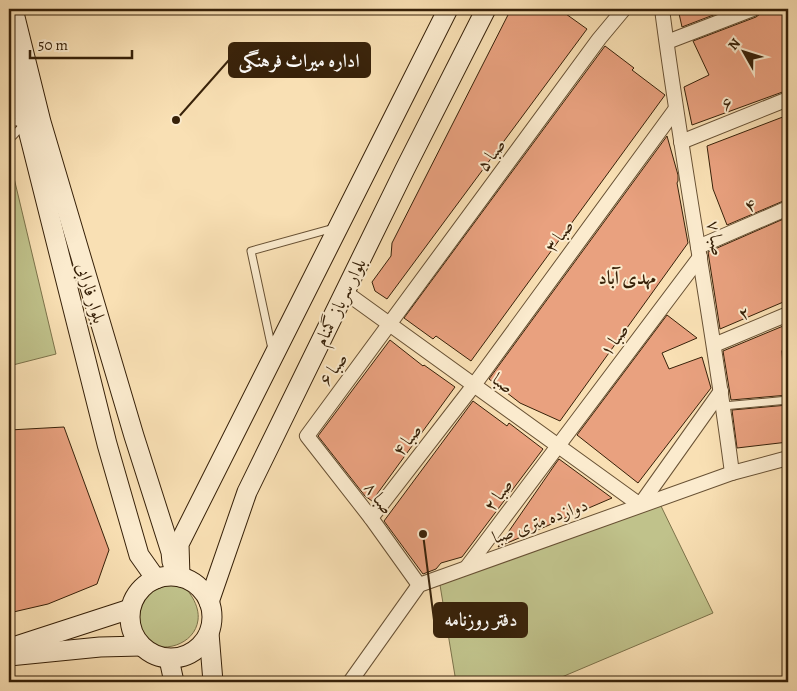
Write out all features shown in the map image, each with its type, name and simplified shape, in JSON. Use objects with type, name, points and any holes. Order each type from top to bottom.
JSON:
[{"type":"main road","name":"بلوار فارابی","points":[[13,9],[25,122],[134,436],[171,552],[170,577]]},
{"type":"main road","name":"بلوار سرباز گمنام","points":[[170,577],[179,544],[448,9]]},
{"type":"main road","name":"بلوار سرباز گمنام","points":[[209,602],[247,492],[404,169],[486,9]]},
{"type":"main road","name":"بلوار فارابی","points":[[9,62],[107,444],[139,555],[170,577]]},
{"type":"main road","points":[[107,444],[134,436]]},
{"type":"main road","points":[[209,633],[191,654],[180,658],[168,659],[153,655],[140,646],[131,629],[130,609],[139,590],[170,577],[198,586],[209,602],[212,618],[209,633],[213,682]]},
{"type":"main road","points":[[9,648],[130,609]]},
{"type":"main road","points":[[9,656],[100,647],[140,646]]},
{"type":"main road","points":[[168,659],[174,682]]},
{"type":"street","name":"صبا ۵","points":[[389,324],[599,39],[624,9]]},
{"type":"street","name":"صبا ۷","points":[[662,9],[675,110],[714,345],[732,473]]},
{"type":"street","points":[[667,42],[753,9]]},
{"type":"street","name":"۶","points":[[681,142],[788,98]]},
{"type":"street","name":"صبا ۳","points":[[474,385],[675,110]]},
{"type":"street","name":"۴","points":[[699,252],[788,208]]},
{"type":"street","name":"صبا ۱","points":[[559,446],[699,252]]},
{"type":"street","name":"صبا","points":[[345,292],[640,505]]},
{"type":"street","name":"۲","points":[[714,345],[788,314]]},
{"type":"street","name":"صبا ۶","points":[[307,436],[389,324]]},
{"type":"street","name":"صبا ۴","points":[[371,518],[474,385]]},
{"type":"street","points":[[640,505],[721,391]]},
{"type":"street","name":"صبا ۸","points":[[307,436],[371,518],[419,585]]},
{"type":"street","name":"صبا ۲","points":[[467,568],[559,446]]},
{"type":"street","name":"دوازده متری صبا","points":[[419,585],[732,473],[788,458]]},
{"type":"street","points":[[350,682],[419,585]]},
{"type":"lane","points":[[9,138],[25,122]]},
{"type":"lane","points":[[274,356],[251,251],[340,226]]},
{"type":"lane","points":[[787,351],[788,364]]},
{"type":"lane","points":[[723,406],[788,400]]},
{"type":"green space","points":[[9,157],[56,354],[9,366]]},
{"type":"green space","points":[[660,504],[713,613],[550,682],[456,682],[440,585]]},
{"type":"green space","points":[[161,579],[174,580],[181,584],[193,598],[198,615],[196,629],[191,636],[176,645],[168,647],[159,647],[144,640],[137,631],[132,614],[136,597],[144,589]]},
{"type":"building","points":[[511,9],[559,9],[587,29],[387,299],[375,291],[372,282],[391,256],[392,243]]},
{"type":"building","points":[[678,9],[729,9],[682,27]]},
{"type":"building","points":[[762,9],[788,9],[788,90],[692,125],[684,87],[709,75],[693,41],[756,17]]},
{"type":"building","points":[[605,46],[634,68],[632,70],[665,95],[471,361],[436,336],[433,339],[404,318]]},
{"type":"building","points":[[788,115],[788,199],[727,225],[713,189],[707,146]]},
{"type":"building","points":[[667,136],[678,175],[677,183],[688,243],[560,421],[520,403],[489,379]]},
{"type":"building","points":[[788,217],[788,300],[720,329],[708,252]]},
{"type":"building","points":[[667,315],[697,338],[662,353],[669,369],[702,357],[711,388],[638,483],[577,435]]},
{"type":"building","points":[[788,324],[788,346],[784,347],[782,351],[783,367],[788,369],[788,395],[731,400],[723,351]]},
{"type":"building","points":[[390,340],[423,366],[455,387],[372,501],[365,496],[318,436]]},
{"type":"building","points":[[473,401],[507,426],[509,423],[543,449],[462,557],[441,563],[436,569],[423,574],[384,521]]},
{"type":"building","points":[[788,405],[788,442],[737,448],[732,410]]},
{"type":"building","points":[[64,427],[109,550],[97,584],[48,604],[9,613],[9,430]]},
{"type":"building","points":[[559,459],[612,498],[498,547],[556,463]]},
{"type":"place","name":"اداره میراث فرهنگی","points":[[176,120]]},
{"type":"place","name":"دفتر روزنامه","points":[[423,534]]},
{"type":"district","name":"مهدی آباد","points":[[627,278]]}]
